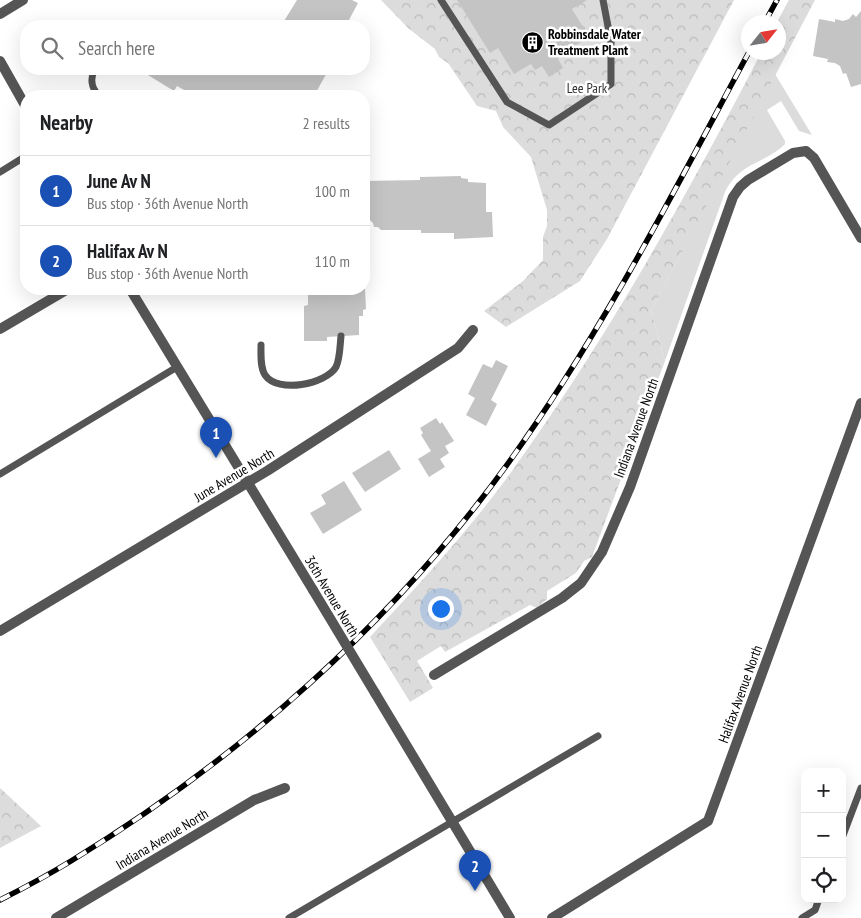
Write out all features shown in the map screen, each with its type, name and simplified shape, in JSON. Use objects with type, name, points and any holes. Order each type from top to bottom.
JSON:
[{"type":"street","points":[[0,14],[22,0]]},
{"type":"street","points":[[0,61],[20,96]]},
{"type":"street","name":"Indiana Avenue North","points":[[434,675],[562,598],[581,583],[602,552],[630,487],[733,197],[740,187],[748,180],[793,153],[799,150],[806,151],[814,158],[861,238]]},
{"type":"street","points":[[0,329],[58,295]]},
{"type":"street","name":"36th Avenue North","points":[[134,295],[510,918]]},
{"type":"street","name":"June Avenue North","points":[[0,630],[248,483],[458,348],[473,330]]},
{"type":"street","name":"Halifax Avenue North","points":[[552,918],[708,821],[861,404]]},
{"type":"street","name":"Indiana Avenue North","points":[[56,918],[254,800],[285,788]]},
{"type":"lane","points":[[442,0],[507,102],[549,125],[611,84],[611,42],[603,0]]},
{"type":"lane","points":[[92,75],[94,90]]},
{"type":"lane","points":[[0,172],[20,160]]},
{"type":"lane","points":[[261,344],[261,362],[265,375],[275,383],[293,386],[316,381],[328,376],[337,366],[341,336]]},
{"type":"lane","points":[[0,474],[177,367]]},
{"type":"lane","points":[[289,918],[598,736]]},
{"type":"lane","points":[[846,827],[861,788]]},
{"type":"lane","points":[[802,918],[815,910],[818,903]]},
{"type":"green space","name":"Lee Park","points":[[381,0],[734,0],[607,239],[580,281],[506,327],[484,311],[523,281],[543,260],[543,237],[547,226],[547,210],[531,157],[503,127],[496,111],[477,106],[448,63],[439,57],[435,49],[408,28]]},
{"type":"green space","points":[[789,0],[815,0],[786,55],[786,15],[781,15]]},
{"type":"green space","points":[[757,60],[783,60],[651,311],[665,361],[592,557],[584,561],[576,573],[547,591],[547,599],[537,608],[530,605],[445,652],[441,646],[417,661],[433,688],[410,702],[370,637],[429,573],[485,507],[519,461],[617,312],[705,158]]},
{"type":"green space","points":[[775,74],[812,135],[799,131],[781,101],[767,110],[785,144],[769,156],[745,169],[731,182],[725,192],[665,361],[651,311]]},
{"type":"green space","points":[[0,788],[41,826],[0,848]]},
{"type":"building","points":[[297,0],[352,0],[358,3],[349,20],[285,20]]},
{"type":"building","name":"Robbinsdale Water Treatment Plant","points":[[457,0],[587,0],[572,9],[589,37],[557,57],[563,68],[549,77],[542,66],[535,70],[531,64],[514,74],[498,48],[490,53]]},
{"type":"building","points":[[861,11],[861,84],[851,87],[846,73],[843,74],[840,66],[827,62],[828,59],[813,56],[819,19],[835,22],[835,19],[843,21],[849,19],[853,14],[856,17]]},
{"type":"building","points":[[148,75],[326,75],[317,90],[184,90],[177,86],[172,90]]},
{"type":"building","points":[[461,176],[461,178],[468,179],[468,182],[486,183],[486,212],[492,212],[493,237],[454,239],[454,233],[421,233],[421,230],[381,230],[378,227],[374,227],[370,220],[370,181],[420,180],[420,177]]},
{"type":"building","points":[[308,295],[365,295],[366,309],[363,310],[363,316],[359,316],[359,335],[327,337],[327,341],[304,341],[304,306],[308,305]]},
{"type":"building","points":[[496,360],[508,366],[491,400],[497,404],[486,426],[466,415],[475,398],[468,394],[483,364],[492,368]]},
{"type":"building","points":[[436,418],[440,424],[442,422],[454,441],[445,446],[449,453],[440,459],[445,467],[429,477],[418,459],[431,451],[421,435],[423,433],[420,428]]},
{"type":"building","points":[[389,450],[401,469],[365,492],[352,473]]},
{"type":"building","points":[[344,481],[362,510],[323,534],[310,513],[326,504],[321,495]]},
{"type":"railway","points":[[769,15],[777,0]]},
{"type":"railway","points":[[0,900],[71,861],[134,821],[194,778],[253,732],[310,683],[364,632],[415,578],[464,521],[509,462],[575,363],[636,261],[745,60]]},
{"type":"place","name":"Robbinsdale Water Treatment Plant","points":[[532,42]]},
{"type":"place","name":"June Av N","points":[[216,458]]},
{"type":"place","name":"Halifax Av N","points":[[475,891]]}]
